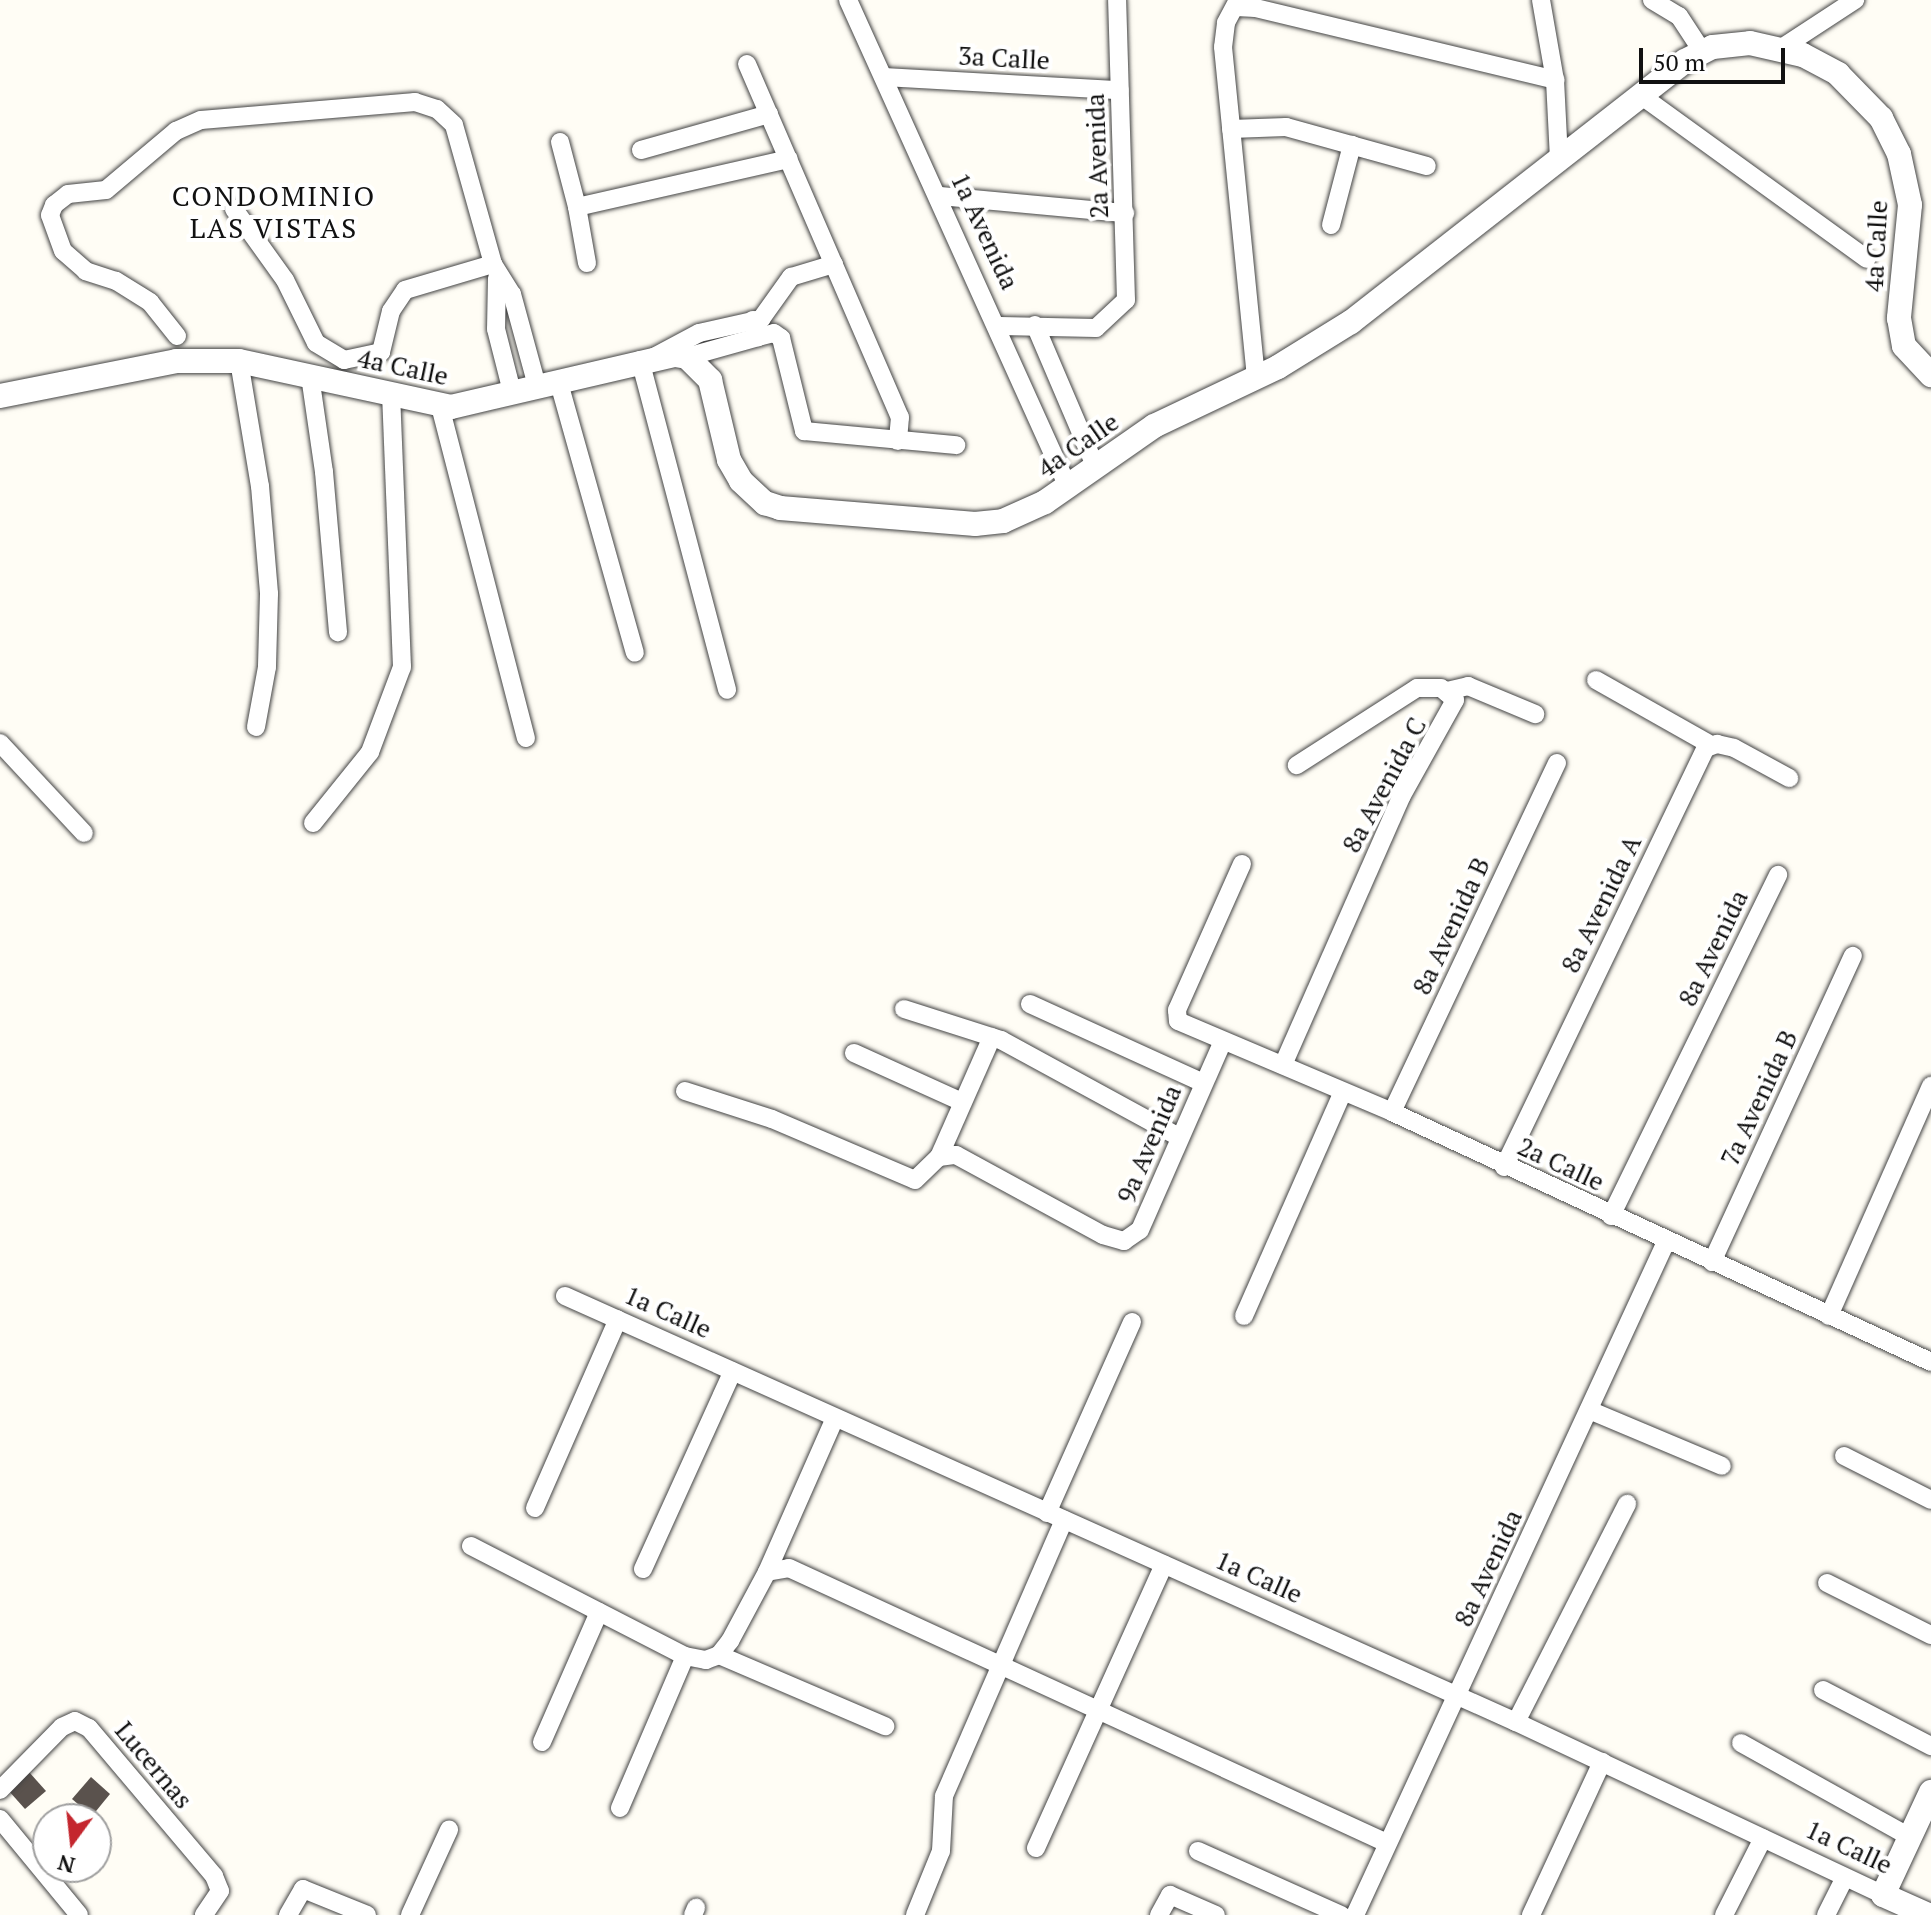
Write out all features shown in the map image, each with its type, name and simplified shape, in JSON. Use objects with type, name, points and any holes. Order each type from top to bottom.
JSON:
[{"type":"street","name":"1a Avenida","points":[[848,0],[1000,326],[1068,487]]},
{"type":"street","name":"2a Avenida","points":[[1035,325],[1096,328],[1122,309],[1128,289],[1117,0]]},
{"type":"street","points":[[1541,0],[1555,80],[1559,158]]},
{"type":"street","points":[[1652,0],[1679,16],[1702,51]]},
{"type":"street","points":[[1780,49],[1855,0]]},
{"type":"street","points":[[1256,379],[1223,47],[1226,23],[1237,4],[1555,80]]},
{"type":"street","name":"4a Calle","points":[[0,396],[176,361],[239,361],[440,406],[465,406],[647,358],[687,357],[710,380],[729,460],[752,494],[780,508],[975,524],[1003,521],[1068,487],[1154,426],[1256,379],[1379,302],[1639,94],[1702,51],[1750,43],[1780,49],[1838,74],[1866,99],[1892,139],[1910,205],[1899,318],[1904,346],[1931,375]]},
{"type":"street","points":[[747,64],[900,417],[898,441]]},
{"type":"street","name":"3a Calle","points":[[884,77],[1120,90]]},
{"type":"street","points":[[1639,94],[1867,259]]},
{"type":"street","points":[[177,336],[133,290],[74,262],[63,251],[50,215],[68,194],[106,190],[164,140],[201,120],[415,102],[437,109],[454,125],[495,271],[493,299],[512,392]]},
{"type":"street","points":[[641,150],[769,114]]},
{"type":"street","points":[[1231,129],[1269,124],[1427,166]]},
{"type":"street","points":[[560,142],[577,207],[587,263]]},
{"type":"street","points":[[1331,225],[1352,145]]},
{"type":"street","points":[[577,207],[789,159]]},
{"type":"street","points":[[941,196],[1125,213]]},
{"type":"street","points":[[234,209],[285,280],[316,343],[344,360],[381,352],[391,311],[405,290],[495,271]]},
{"type":"street","points":[[687,357],[755,329],[791,277],[834,264]]},
{"type":"street","points":[[495,271],[512,292],[527,345],[548,384],[635,653]]},
{"type":"street","points":[[1000,326],[1035,325],[1096,468]]},
{"type":"street","points":[[727,690],[647,358],[699,333],[755,329],[774,333],[781,338],[804,431],[956,445]]},
{"type":"street","points":[[502,353],[527,345]]},
{"type":"street","points":[[239,361],[260,486],[269,594],[267,667],[256,727]]},
{"type":"street","points":[[310,376],[324,472],[338,632]]},
{"type":"street","points":[[313,823],[377,741],[402,667],[404,616],[391,396]]},
{"type":"street","points":[[440,406],[526,738]]},
{"type":"street","points":[[1596,680],[1711,745],[1734,748],[1789,778]]},
{"type":"street","points":[[1447,691],[1468,686],[1535,714]]},
{"type":"street","name":"8a Avenida C","points":[[1283,1065],[1401,797],[1452,713],[1455,700],[1447,691],[1417,688],[1297,765]]},
{"type":"street","points":[[0,743],[84,833]]},
{"type":"street","name":"8a Avenida A","points":[[1504,1167],[1703,753],[1711,745]]},
{"type":"street","name":"8a Avenida B","points":[[1392,1112],[1557,763]]},
{"type":"street","name":"2a Calle","points":[[1242,864],[1177,1010],[1178,1021],[1392,1112],[1504,1167],[1931,1362]]},
{"type":"street","name":"8a Avenida","points":[[1611,1216],[1778,875]]},
{"type":"street","name":"7a Avenida B","points":[[1712,1262],[1853,956]]},
{"type":"street","points":[[1030,1004],[1203,1083]]},
{"type":"street","points":[[904,1009],[992,1037],[1061,1068],[1179,1137]]},
{"type":"street","points":[[685,1091],[772,1119],[915,1180],[939,1157],[960,1101],[992,1037]]},
{"type":"street","name":"9a Avenida","points":[[939,1157],[956,1155],[977,1163],[1103,1235],[1124,1241],[1136,1236],[1223,1041]]},
{"type":"street","points":[[854,1053],[960,1101]]},
{"type":"street","points":[[1829,1316],[1931,1086]]},
{"type":"street","points":[[1244,1316],[1343,1092]]},
{"type":"street","name":"8a Avenida","points":[[1355,1915],[1666,1242]]},
{"type":"street","name":"1a Calle","points":[[565,1296],[1516,1722],[1928,1915]]},
{"type":"street","points":[[535,1508],[618,1319]]},
{"type":"street","points":[[915,1915],[941,1851],[944,1796],[1001,1664],[1132,1322]]},
{"type":"street","points":[[643,1569],[733,1371]]},
{"type":"street","points":[[1589,1410],[1722,1466]]},
{"type":"street","points":[[471,1546],[685,1656],[706,1660],[719,1655],[767,1572],[835,1418]]},
{"type":"street","points":[[1844,1456],[1931,1500]]},
{"type":"street","points":[[1516,1722],[1627,1504]]},
{"type":"street","points":[[1036,1848],[1164,1565]]},
{"type":"street","points":[[767,1572],[775,1567],[808,1575],[1387,1843]]},
{"type":"street","points":[[1827,1583],[1931,1635]]},
{"type":"street","points":[[542,1742],[599,1612]]},
{"type":"street","points":[[719,1655],[885,1726]]},
{"type":"street","points":[[620,1808],[685,1656]]},
{"type":"street","points":[[1823,1690],[1931,1746]]},
{"type":"street","name":"Lucernas","points":[[0,1790],[62,1727],[75,1721],[99,1739],[214,1876],[220,1891],[204,1915]]},
{"type":"street","points":[[1741,1743],[1910,1837]]},
{"type":"street","points":[[1531,1915],[1602,1762]]},
{"type":"street","points":[[1883,1895],[1931,1792]]},
{"type":"street","points":[[0,1819],[79,1915]]},
{"type":"street","points":[[410,1915],[449,1830]]},
{"type":"street","points":[[1724,1915],[1763,1838]]},
{"type":"street","points":[[1198,1851],[1341,1915]]},
{"type":"street","points":[[1826,1915],[1845,1877]]},
{"type":"street","points":[[288,1915],[303,1889],[367,1915]]},
{"type":"street","points":[[1159,1915],[1170,1895],[1216,1915]]},
{"type":"building","points":[[29,1772],[46,1791],[25,1809],[8,1790]]},
{"type":"building","points":[[91,1777],[110,1794],[103,1803],[77,1803],[72,1799]]},
{"type":"district","name":"CONDOMINIO LAS VISTAS","points":[[274,212]]}]
